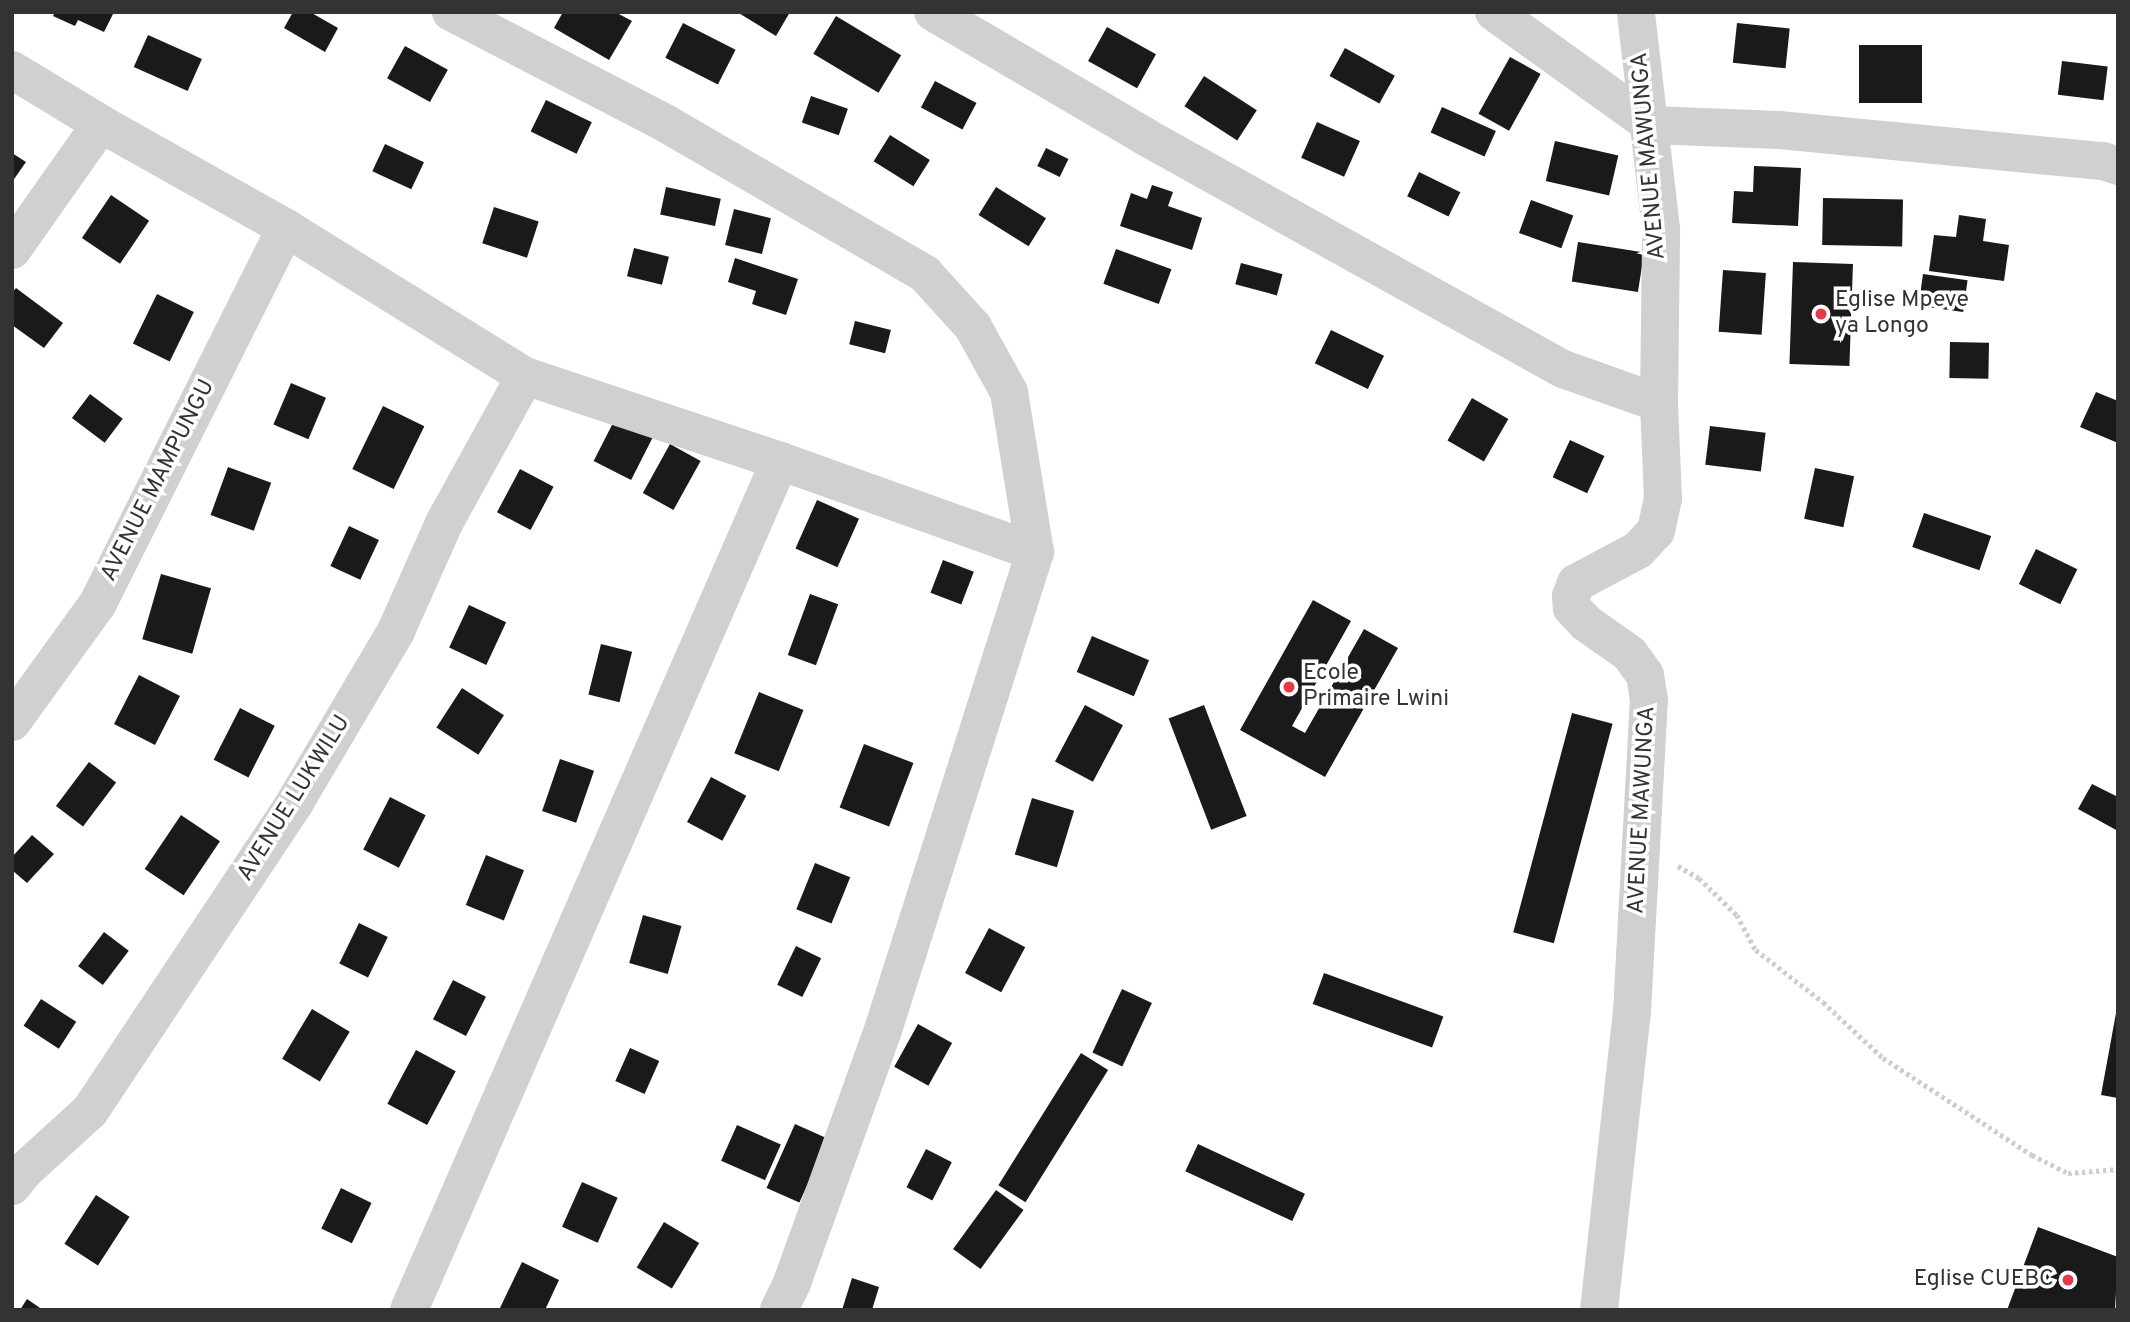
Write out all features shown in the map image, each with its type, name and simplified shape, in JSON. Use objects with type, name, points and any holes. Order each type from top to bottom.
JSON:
[{"type":"street","points":[[451,12],[665,123],[925,274],[973,327],[1009,391],[1035,552],[883,1030],[792,1283],[779,1310]]},
{"type":"street","points":[[933,12],[1144,136],[1551,362],[1659,404]]},
{"type":"street","points":[[1494,12],[1651,125],[1779,130],[2103,161],[2118,166]]},
{"type":"street","name":"AVENUE MAWUNGA","points":[[1599,1310],[1632,1012],[1649,700],[1645,675],[1630,654],[1586,623],[1572,608],[1571,596],[1576,583],[1638,550],[1656,531],[1663,499],[1659,404],[1661,229],[1636,12]]},
{"type":"street","points":[[12,70],[101,124],[286,228],[525,376],[779,461],[1035,552]]},
{"type":"street","points":[[12,250],[101,124]]},
{"type":"street","name":"AVENUE MAMPUNGU","points":[[12,722],[98,603],[286,228]]},
{"type":"street","name":"AVENUE LUKWILU","points":[[12,1186],[24,1171],[90,1111],[295,802],[396,631],[444,523],[525,376]]},
{"type":"street","points":[[409,1310],[779,461]]},
{"type":"path","points":[[1641,847],[1699,877],[1737,915],[1756,950],[1823,1002],[1883,1058],[2032,1155],[2068,1173],[2118,1169]]},
{"type":"building","points":[[55,12],[114,12],[104,32],[78,20],[75,26],[53,16]]},
{"type":"building","points":[[293,12],[310,12],[338,28],[325,52],[284,28]]},
{"type":"building","points":[[563,12],[615,12],[632,21],[609,60],[554,28]]},
{"type":"building","points":[[737,12],[790,12],[776,36]]},
{"type":"building","points":[[836,16],[901,55],[878,93],[813,54]]},
{"type":"building","points":[[683,23],[736,50],[718,85],[665,58]]},
{"type":"building","points":[[1737,23],[1790,29],[1786,68],[1733,63]]},
{"type":"building","points":[[1107,27],[1156,54],[1137,88],[1088,61]]},
{"type":"building","points":[[148,35],[202,59],[188,91],[134,67]]},
{"type":"building","points":[[1859,45],[1922,45],[1922,103],[1859,103]]},
{"type":"building","points":[[405,46],[448,70],[430,102],[387,78]]},
{"type":"building","points":[[1345,48],[1395,76],[1379,104],[1329,76]]},
{"type":"building","points":[[1510,57],[1541,74],[1509,131],[1478,114]]},
{"type":"building","points":[[2062,61],[2108,67],[2104,100],[2058,95]]},
{"type":"building","points":[[1204,76],[1257,110],[1237,141],[1184,106]]},
{"type":"building","points":[[935,81],[976,103],[962,130],[921,107]]},
{"type":"building","points":[[811,96],[848,109],[839,135],[802,122]]},
{"type":"building","points":[[546,100],[592,122],[576,154],[531,131]]},
{"type":"building","points":[[1442,107],[1496,131],[1485,157],[1431,133]]},
{"type":"building","points":[[1317,122],[1360,141],[1344,177],[1301,158]]},
{"type":"building","points":[[890,135],[930,160],[913,186],[874,161]]},
{"type":"building","points":[[1555,141],[1618,156],[1609,196],[1546,181]]},
{"type":"building","points":[[385,144],[424,162],[411,189],[372,171]]},
{"type":"building","points":[[1046,148],[1068,159],[1060,177],[1037,166]]},
{"type":"building","points":[[12,153],[26,162],[12,182]]},
{"type":"building","points":[[1754,166],[1801,168],[1798,226],[1732,223],[1734,191],[1753,192]]},
{"type":"building","points":[[1419,172],[1460,192],[1449,216],[1407,196]]},
{"type":"building","points":[[1152,185],[1173,192],[1168,206],[1202,218],[1192,250],[1120,226],[1131,193],[1147,199]]},
{"type":"building","points":[[666,187],[721,199],[715,226],[660,214]]},
{"type":"building","points":[[996,187],[1046,218],[1029,246],[979,215]]},
{"type":"building","points":[[111,195],[149,221],[120,264],[82,238]]},
{"type":"building","points":[[1823,198],[1903,199],[1902,246],[1822,245]]},
{"type":"building","points":[[1531,200],[1573,215],[1561,248],[1519,233]]},
{"type":"building","points":[[494,207],[539,222],[527,258],[482,243]]},
{"type":"building","points":[[734,209],[771,218],[762,254],[725,245]]},
{"type":"building","points":[[1959,215],[1986,219],[1983,241],[2009,245],[2004,281],[1929,271],[1934,235],[1956,237]]},
{"type":"building","points":[[1578,242],[1644,252],[1638,292],[1572,282]]},
{"type":"building","points":[[634,248],[669,257],[662,285],[627,276]]},
{"type":"building","points":[[1116,249],[1171,269],[1159,304],[1103,284]]},
{"type":"building","points":[[735,258],[798,279],[786,315],[752,304],[756,291],[728,282]]},
{"type":"building","name":"Eglise Mpeve ya Longo","points":[[1793,262],[1853,264],[1849,366],[1789,364]]},
{"type":"building","points":[[1241,263],[1283,274],[1277,295],[1235,284]]},
{"type":"building","points":[[1723,270],[1766,273],[1762,335],[1719,332]]},
{"type":"building","points":[[1923,274],[1968,280],[1963,312],[1919,306]]},
{"type":"building","points":[[16,288],[63,323],[44,348],[12,325],[12,293]]},
{"type":"building","points":[[157,294],[194,312],[170,361],[133,343]]},
{"type":"building","points":[[855,321],[891,330],[885,353],[849,344]]},
{"type":"building","points":[[1331,330],[1384,356],[1368,389],[1315,363]]},
{"type":"building","points":[[1950,342],[1989,343],[1988,379],[1949,378]]},
{"type":"building","points":[[291,383],[326,398],[308,439],[273,424]]},
{"type":"building","points":[[2096,392],[2118,401],[2118,443],[2080,427]]},
{"type":"building","points":[[90,394],[123,419],[105,443],[72,418]]},
{"type":"building","points":[[1472,398],[1508,419],[1484,461],[1448,440]]},
{"type":"building","points":[[383,406],[424,426],[394,489],[352,469]]},
{"type":"building","points":[[615,419],[652,438],[631,480],[594,461]]},
{"type":"building","points":[[1710,426],[1766,433],[1761,472],[1705,465]]},
{"type":"building","points":[[1570,440],[1604,456],[1587,493],[1553,477]]},
{"type":"building","points":[[670,444],[701,461],[673,510],[643,493]]},
{"type":"building","points":[[228,467],[271,483],[254,531],[211,515]]},
{"type":"building","points":[[1815,468],[1854,476],[1843,527],[1804,519]]},
{"type":"building","points":[[520,469],[554,487],[531,530],[497,512]]},
{"type":"building","points":[[817,500],[859,519],[837,567],[795,548]]},
{"type":"building","points":[[1924,513],[1991,536],[1979,570],[1912,547]]},
{"type":"building","points":[[349,526],[379,540],[360,580],[330,566]]},
{"type":"building","points":[[2036,549],[2077,569],[2060,604],[2019,584]]},
{"type":"building","points":[[943,560],[974,572],[961,605],[930,593]]},
{"type":"building","points":[[161,574],[211,588],[192,654],[142,639]]},
{"type":"building","points":[[810,594],[838,604],[816,665],[788,655]]},
{"type":"building","name":"Ecole Primaire Lwini","points":[[1313,600],[1351,621],[1292,726],[1305,733],[1364,629],[1398,648],[1325,777],[1240,730]]},
{"type":"building","points":[[469,605],[506,622],[486,665],[449,648]]},
{"type":"building","points":[[1092,636],[1149,660],[1134,696],[1077,672]]},
{"type":"building","points":[[601,644],[632,652],[619,702],[588,694]]},
{"type":"building","points":[[139,675],[180,696],[155,745],[114,724]]},
{"type":"building","points":[[462,688],[504,715],[478,755],[436,727]]},
{"type":"building","points":[[759,692],[804,710],[779,771],[734,753]]},
{"type":"building","points":[[1085,705],[1123,725],[1093,782],[1055,762]]},
{"type":"building","points":[[1204,705],[1247,816],[1211,830],[1169,719]]},
{"type":"building","points":[[240,708],[275,726],[248,777],[214,760]]},
{"type":"building","points":[[1572,713],[1613,724],[1554,943],[1513,932]]},
{"type":"building","points":[[864,744],[913,763],[889,826],[840,807]]},
{"type":"building","points":[[560,759],[594,771],[576,823],[542,811]]},
{"type":"building","points":[[89,762],[116,782],[83,826],[56,806]]},
{"type":"building","points":[[711,777],[746,796],[722,841],[687,822]]},
{"type":"building","points":[[2092,784],[2118,797],[2118,831],[2078,809]]},
{"type":"building","points":[[390,797],[426,815],[399,868],[363,850]]},
{"type":"building","points":[[1032,798],[1074,811],[1057,867],[1015,854]]},
{"type":"building","points":[[181,815],[220,841],[184,895],[145,869]]},
{"type":"building","points":[[32,835],[54,854],[27,883],[12,870],[12,857]]},
{"type":"building","points":[[486,855],[524,870],[504,920],[466,905]]},
{"type":"building","points":[[815,863],[850,877],[832,924],[796,909]]},
{"type":"building","points":[[643,915],[681,926],[668,974],[629,963]]},
{"type":"building","points":[[359,923],[388,937],[368,977],[339,963]]},
{"type":"building","points":[[989,928],[1025,947],[1001,992],[965,973]]},
{"type":"building","points":[[104,932],[129,951],[103,985],[78,966]]},
{"type":"building","points":[[796,946],[821,958],[802,997],[777,985]]},
{"type":"building","points":[[1324,973],[1443,1016],[1432,1047],[1313,1004]]},
{"type":"building","points":[[453,980],[486,997],[466,1036],[433,1019]]},
{"type":"building","points":[[1122,989],[1152,1003],[1122,1066],[1092,1052]]},
{"type":"building","points":[[41,999],[76,1022],[59,1049],[24,1026]]},
{"type":"building","points":[[312,1009],[350,1032],[320,1081],[282,1059]]},
{"type":"building","points":[[2118,1013],[2118,1098],[2101,1095]]},
{"type":"building","points":[[918,1024],[952,1043],[928,1086],[894,1067]]},
{"type":"building","points":[[630,1048],[659,1061],[645,1094],[615,1081]]},
{"type":"building","points":[[416,1050],[456,1071],[427,1125],[387,1104]]},
{"type":"building","points":[[1081,1053],[1108,1070],[1025,1202],[998,1185]]},
{"type":"building","points":[[795,1124],[828,1139],[799,1203],[767,1188]]},
{"type":"building","points":[[737,1125],[781,1145],[765,1180],[721,1161]]},
{"type":"building","points":[[1198,1144],[1305,1194],[1292,1221],[1185,1171]]},
{"type":"building","points":[[926,1149],[952,1162],[932,1200],[906,1187]]},
{"type":"building","points":[[582,1182],[618,1198],[598,1243],[562,1227]]},
{"type":"building","points":[[341,1188],[372,1203],[352,1243],[321,1228]]},
{"type":"building","points":[[996,1190],[1024,1210],[981,1269],[953,1249]]},
{"type":"building","points":[[96,1195],[130,1217],[98,1265],[64,1244]]},
{"type":"building","points":[[664,1222],[699,1243],[672,1289],[637,1267]]},
{"type":"building","name":"Eglise CUEBC","points":[[2038,1227],[2118,1257],[2115,1310],[2007,1310]]},
{"type":"building","points":[[522,1262],[559,1280],[545,1310],[499,1310]]},
{"type":"building","points":[[852,1278],[879,1287],[872,1310],[842,1310]]},
{"type":"building","points":[[27,1299],[43,1310],[20,1310]]},
{"type":"place","name":"Eglise Mpeve ya Longo","points":[[1821,314]]},
{"type":"place","name":"Ecole Primaire Lwini","points":[[1289,687]]},
{"type":"place","name":"Eglise CUEBC","points":[[2068,1280]]}]
